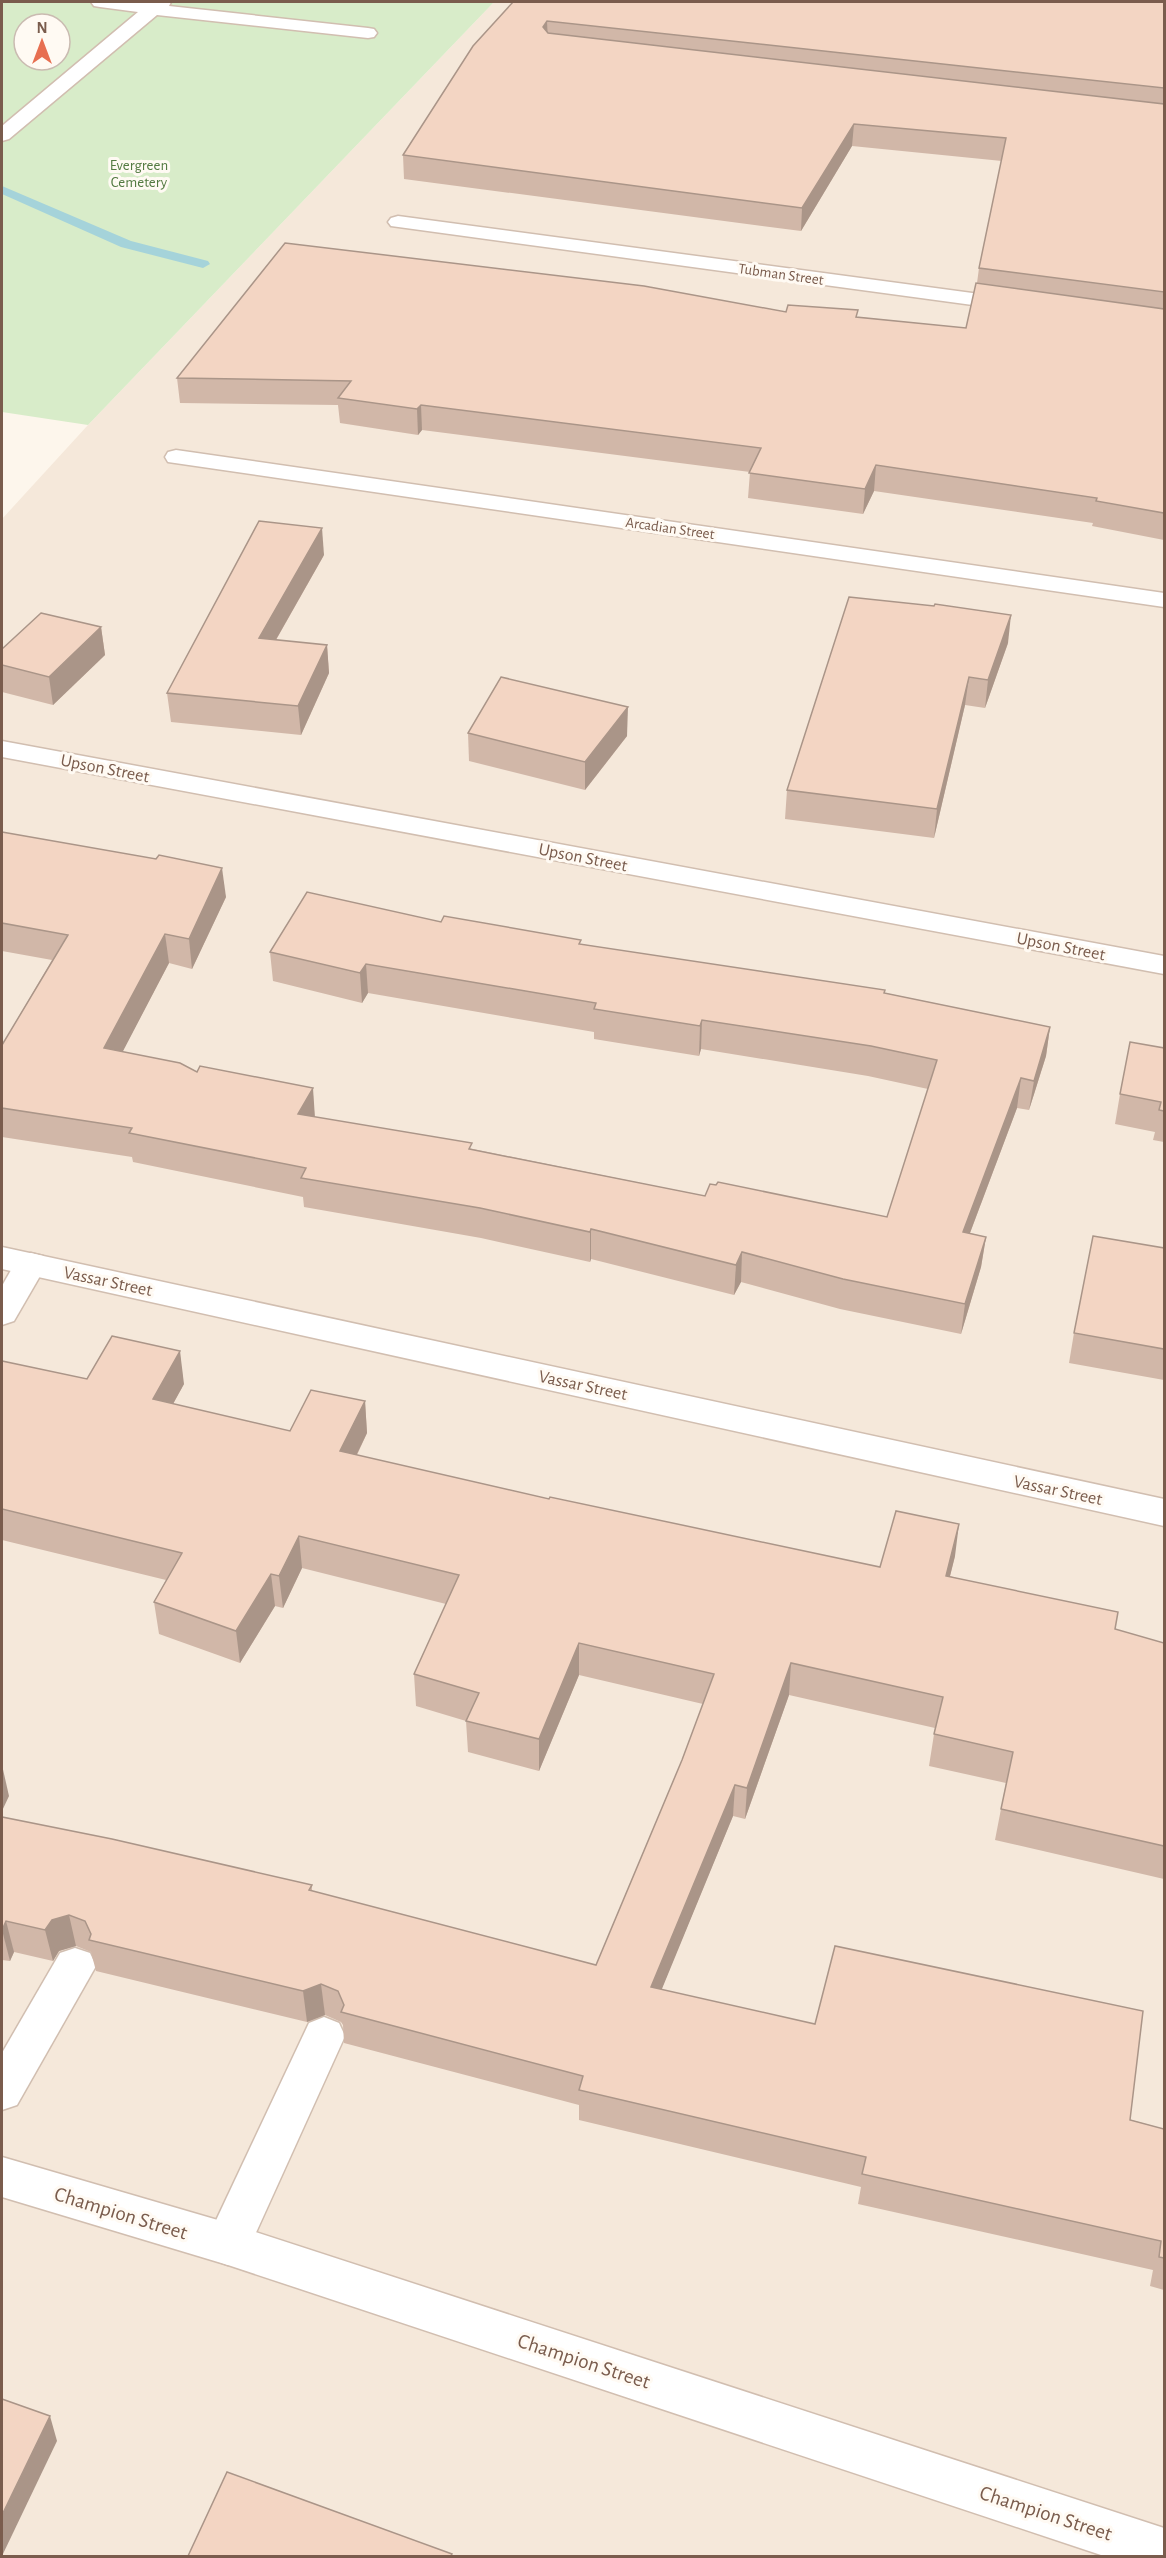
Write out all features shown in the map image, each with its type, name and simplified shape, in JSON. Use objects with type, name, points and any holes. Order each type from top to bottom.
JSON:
[{"type":"street","points":[[100,2],[158,5],[368,33]]},
{"type":"street","points":[[2,135],[158,5]]},
{"type":"street","name":"Tubman Street","points":[[398,222],[1035,308]]},
{"type":"street","name":"Arcadian Street","points":[[176,457],[1164,600]]},
{"type":"street","name":"Upson Street","points":[[2,749],[1164,965]]},
{"type":"street","points":[[2,1313],[16,1261]]},
{"type":"street","name":"Vassar Street","points":[[16,1261],[1164,1513]]},
{"type":"street","points":[[2,2091],[75,1966]]},
{"type":"street","points":[[228,2244],[324,2036]]},
{"type":"street","name":"Champion Street","points":[[2,2177],[228,2244],[1164,2552]]},
{"type":"shaded area","points":[[494,2],[1164,2],[1164,2556],[2,2556],[2,519],[88,425]]},
{"type":"green space","name":"Evergreen Cemetery","points":[[2,2],[494,2],[88,425],[2,412]]},
{"type":"building","points":[[513,2],[1164,2],[1164,88],[547,21],[543,27],[548,33],[1164,104],[1164,292],[979,268],[1006,138],[854,124],[802,208],[403,155],[473,46]]},
{"type":"building","points":[[285,243],[644,286],[786,312],[788,305],[858,310],[856,317],[966,328],[976,283],[1164,309],[1164,513],[1096,501],[1097,498],[876,465],[865,489],[749,473],[761,448],[421,405],[417,409],[338,398],[351,381],[177,378]]},
{"type":"building","points":[[259,521],[322,528],[259,638],[327,645],[298,706],[167,693]]},
{"type":"building","points":[[849,597],[934,606],[935,604],[1011,615],[988,680],[969,677],[937,809],[787,790]]},
{"type":"building","points":[[41,613],[101,627],[49,677],[2,665],[2,649]]},
{"type":"building","points":[[501,677],[628,707],[585,762],[468,733]]},
{"type":"building","points":[[2,832],[156,859],[159,855],[222,868],[189,939],[165,934],[104,1048],[180,1063],[197,1072],[200,1066],[313,1088],[298,1114],[472,1143],[469,1149],[705,1196],[710,1184],[716,1185],[718,1182],[887,1217],[937,1060],[871,1046],[702,1020],[700,1026],[594,1009],[596,1003],[366,964],[360,973],[270,952],[307,892],[441,922],[444,916],[581,940],[579,944],[885,990],[884,993],[1050,1027],[1034,1081],[1021,1078],[963,1232],[986,1237],[965,1304],[843,1279],[742,1252],[736,1265],[591,1229],[590,1232],[480,1208],[301,1178],[306,1168],[129,1133],[132,1128],[2,1108],[2,1045],[68,935],[2,923]]},
{"type":"building","points":[[1130,1042],[1164,1048],[1164,1111],[1159,1110],[1161,1102],[1120,1094]]},
{"type":"building","points":[[1093,1236],[1164,1248],[1164,1349],[1074,1333]]},
{"type":"building","points":[[112,1336],[180,1351],[153,1399],[290,1431],[311,1390],[365,1401],[340,1451],[549,1499],[550,1497],[880,1567],[896,1511],[959,1524],[946,1576],[1118,1612],[1115,1629],[1164,1643],[1164,1846],[1001,1809],[1013,1752],[934,1734],[943,1697],[791,1663],[747,1788],[735,1785],[651,1987],[815,2024],[835,1946],[1143,2011],[1130,2120],[1164,2129],[1164,2258],[1159,2257],[1161,2241],[862,2174],[866,2157],[579,2090],[583,2076],[341,2012],[344,2005],[338,1991],[321,1984],[303,1991],[89,1940],[91,1934],[85,1921],[69,1915],[52,1920],[45,1930],[6,1921],[2,1930],[2,1817],[112,1839],[312,1885],[309,1890],[596,1965],[682,1760],[714,1674],[579,1643],[539,1739],[466,1721],[479,1693],[414,1674],[459,1575],[299,1536],[279,1576],[271,1574],[236,1631],[154,1602],[182,1553],[2,1509],[2,1361],[87,1379]]},
{"type":"building","points":[[2,2399],[50,2416],[2,2515]]},
{"type":"building","points":[[227,2472],[452,2554],[451,2556],[188,2556]]},
{"type":"waterway","points":[[2,190],[126,244],[203,264]]}]
